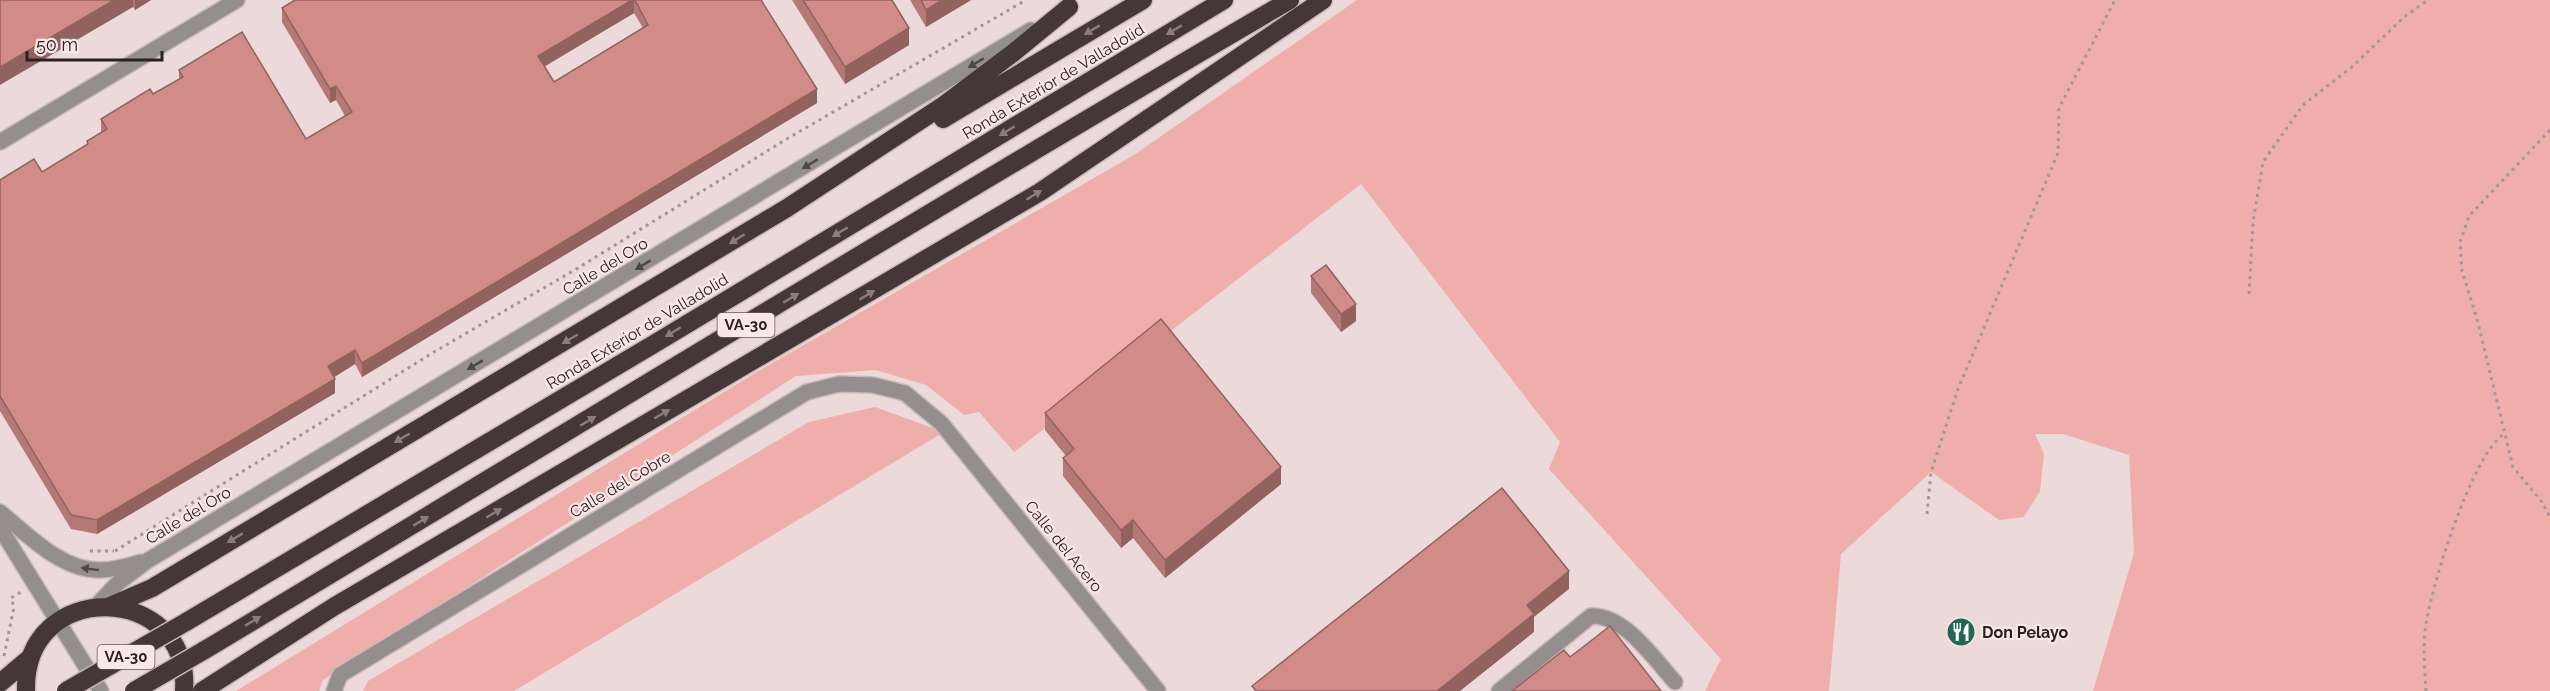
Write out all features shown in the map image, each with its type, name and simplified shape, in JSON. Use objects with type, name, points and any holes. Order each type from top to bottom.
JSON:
[{"type":"highway","points":[[26,691],[26,677],[31,657],[42,637],[58,622],[74,613],[103,606],[152,588],[787,208],[1143,0]]},
{"type":"highway","name":"Ronda Exterior de Valladolid","points":[[66,691],[649,347],[1224,0]]},
{"type":"highway","name":"VA-30","points":[[134,691],[669,372],[1025,154],[1290,0]]},
{"type":"highway","points":[[202,691],[335,606],[1040,192],[1323,0]]},
{"type":"highway","points":[[787,208],[944,105],[1075,3]]},
{"type":"highway","points":[[103,606],[140,615],[164,632],[176,649],[183,668],[184,691]]},
{"type":"highway","points":[[0,683],[31,657]]},
{"type":"street","points":[[0,142],[237,0]]},
{"type":"street","name":"Calle del Oro","points":[[103,606],[118,583],[147,561],[1075,3]]},
{"type":"street","name":"Calle del Cobre","points":[[334,691],[340,675],[807,392],[839,384],[873,385],[905,393],[942,424]]},
{"type":"street","name":"Calle del Acero","points":[[942,424],[1158,691]]},
{"type":"street","name":"Calle del Oro","points":[[0,512],[39,544],[77,567],[99,570],[147,561]]},
{"type":"street","points":[[0,528],[101,691]]},
{"type":"street","points":[[1499,691],[1591,616],[1608,617],[1629,631],[1675,682]]},
{"type":"path","points":[[115,551],[345,407],[786,140],[1026,0]]},
{"type":"path","points":[[1927,514],[1931,472],[1958,389],[2058,153],[2059,108],[2115,0]]},
{"type":"path","points":[[2249,294],[2253,222],[2263,162],[2303,105],[2353,66],[2404,17],[2428,0]]},
{"type":"path","points":[[2550,130],[2469,216],[2460,242],[2462,271],[2478,319],[2513,467],[2542,502],[2550,517]]},
{"type":"path","points":[[2426,691],[2425,632],[2452,533],[2478,467],[2494,440],[2504,434]]},
{"type":"shaded area","points":[[1357,0],[2550,0],[2550,691],[2093,691],[2134,553],[2129,455],[2063,434],[2035,434],[2044,454],[2040,491],[2024,517],[1999,520],[1931,472],[1841,554],[1829,691],[1705,691],[1721,659],[1549,469],[1560,442],[1361,184],[1014,452],[979,412],[964,415],[926,385],[876,370],[796,376],[323,680],[319,691],[236,691],[755,373],[1134,155]]},
{"type":"shaded area","points":[[875,407],[944,432],[514,691],[363,691],[368,681],[809,422]]},
{"type":"building","points":[[0,0],[114,0],[0,67]]},
{"type":"building","points":[[295,0],[632,0],[538,56],[554,82],[648,25],[635,0],[761,0],[817,89],[362,363],[355,350],[328,366],[335,379],[97,520],[71,515],[0,396],[0,180],[34,159],[42,172],[88,144],[87,141],[107,129],[101,119],[150,89],[153,94],[183,77],[179,70],[242,32],[306,139],[352,112],[336,86],[330,89],[282,8]]},
{"type":"building","points":[[803,0],[892,0],[909,28],[845,67]]},
{"type":"building","points":[[921,0],[942,0],[926,10]]},
{"type":"building","points":[[1326,265],[1356,304],[1341,314],[1311,276]]},
{"type":"building","points":[[1161,319],[1281,467],[1165,560],[1133,520],[1121,530],[1063,458],[1074,449],[1045,413]]},
{"type":"building","points":[[1502,488],[1569,571],[1527,605],[1534,614],[1437,691],[1256,691],[1252,686]]},
{"type":"building","points":[[1610,626],[1661,691],[1512,691],[1564,650],[1570,657]]},
{"type":"place","name":"Don Pelayo","points":[[1961,632]]}]
